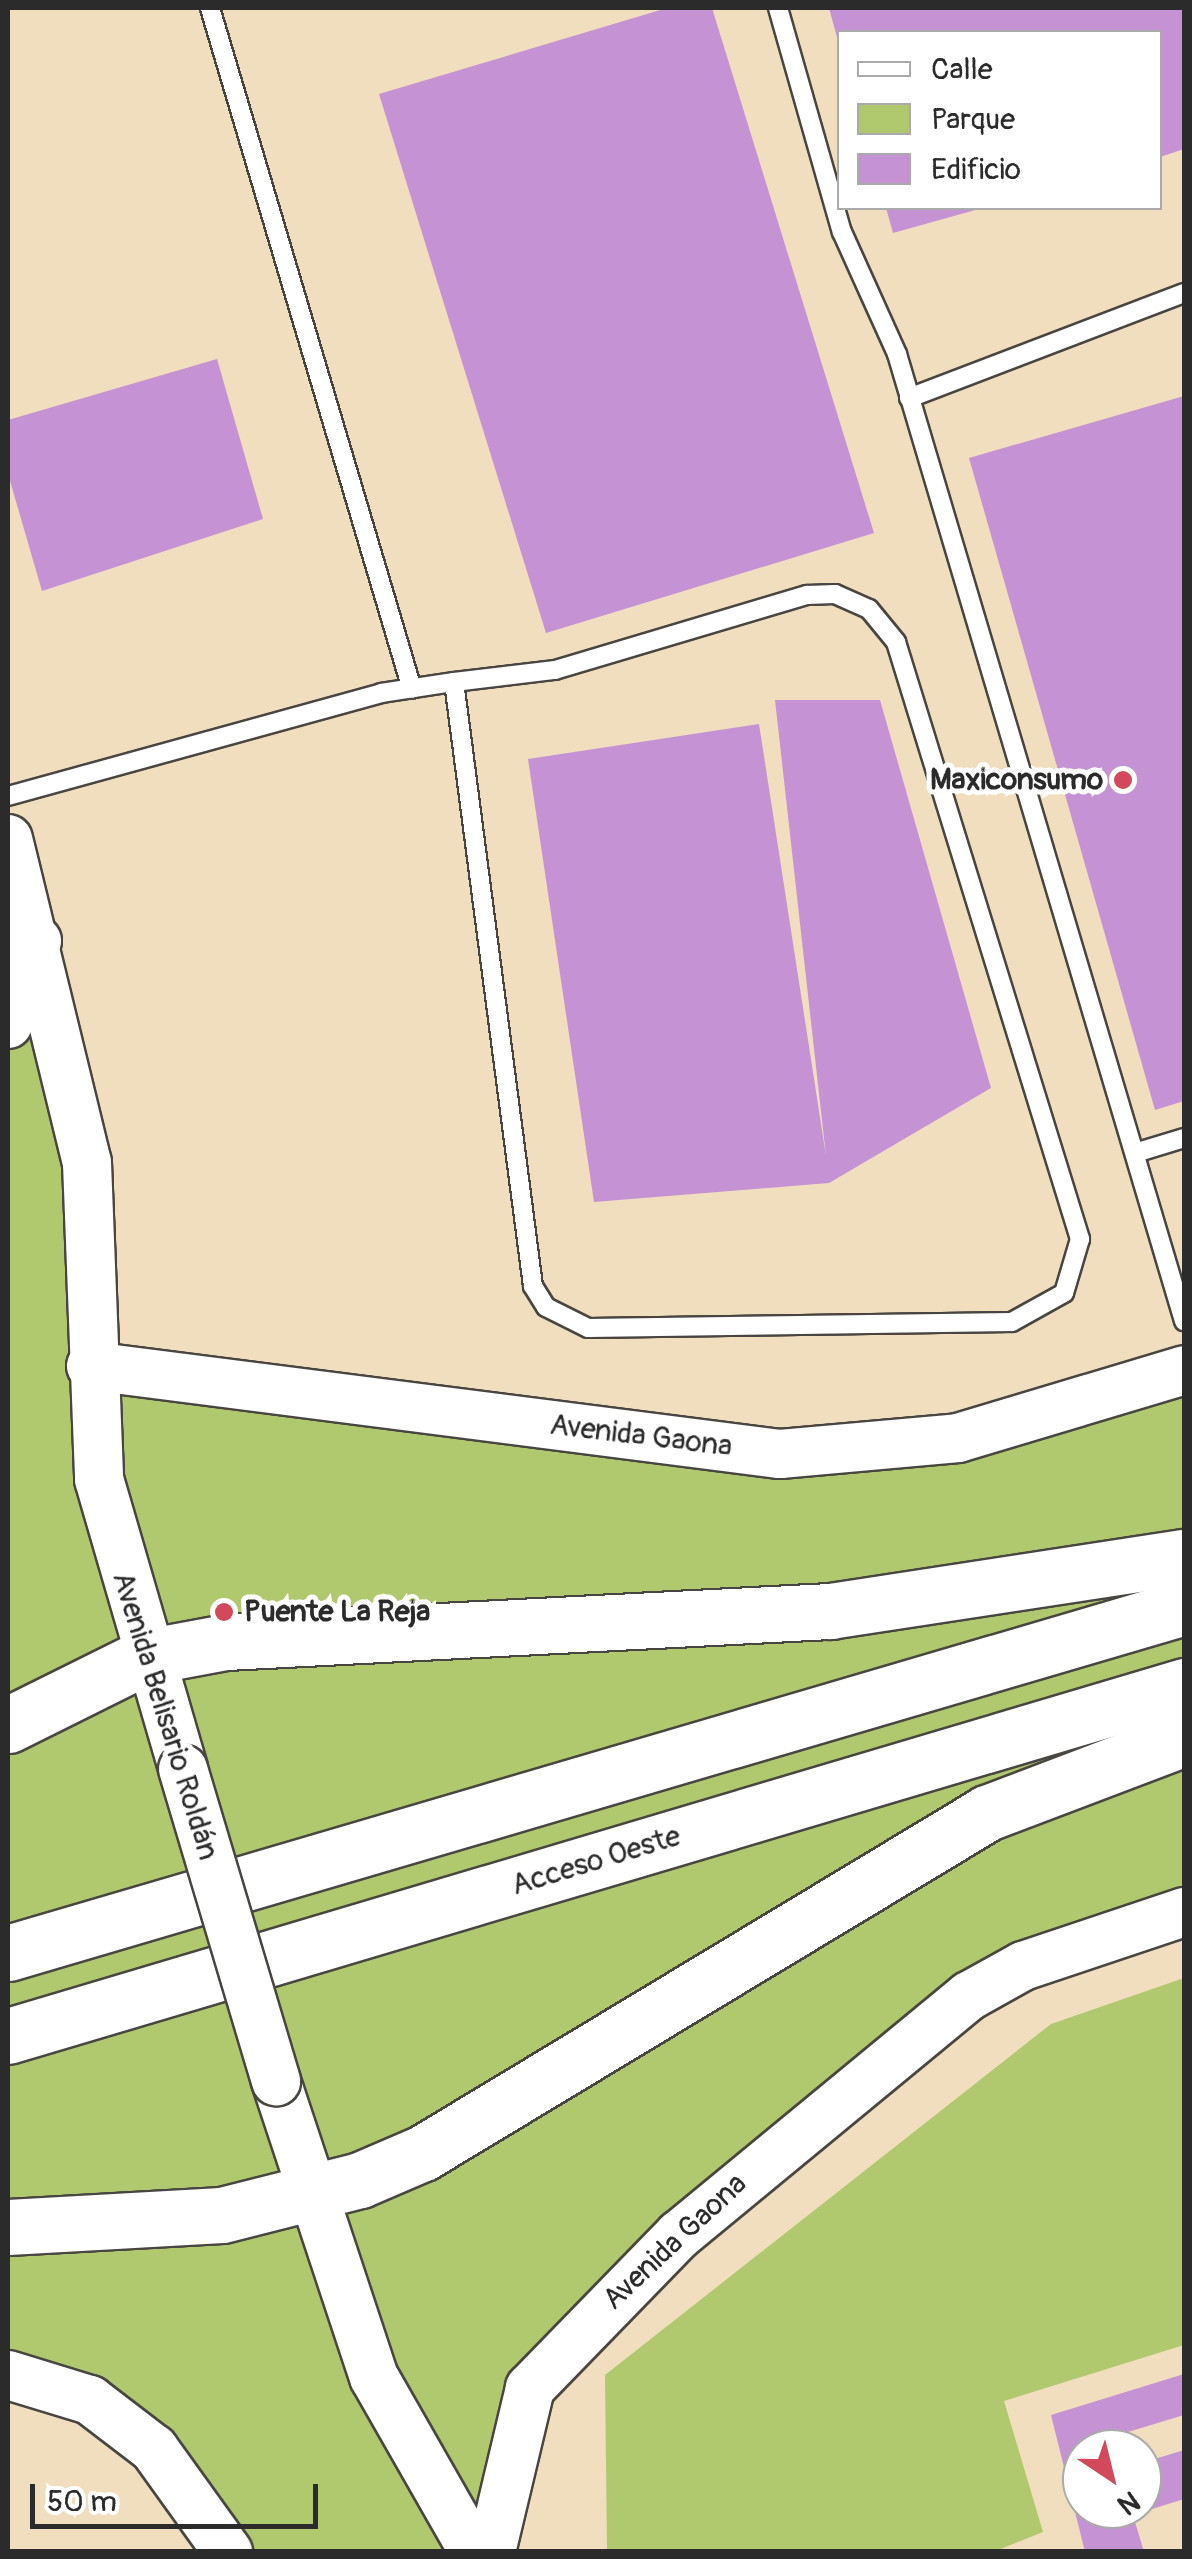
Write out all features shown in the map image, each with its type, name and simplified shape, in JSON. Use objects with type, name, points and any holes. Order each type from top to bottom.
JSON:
[{"type":"highway","points":[[8,1726],[145,1657],[226,1642],[830,1612],[1184,1557]]},
{"type":"highway","points":[[8,1953],[1184,1608]]},
{"type":"highway","name":"Acceso Oeste","points":[[8,2036],[1184,1686]]},
{"type":"highway","points":[[8,2227],[222,2215],[309,2196],[423,2153],[986,1813],[1184,1738]]},
{"type":"street","name":"Avenida Belisario Roldán","points":[[8,840],[37,941],[87,1163],[90,1366],[99,1479],[145,1657],[309,2196],[374,2377],[474,2552]]},
{"type":"street","points":[[8,1024],[37,941]]},
{"type":"street","name":"Avenida Gaona","points":[[90,1366],[780,1454],[958,1438],[1184,1370]]},
{"type":"street","name":"Avenida Gaona","points":[[491,2552],[530,2388],[679,2235],[969,1996],[1022,1966],[1184,1912]]},
{"type":"street","points":[[8,2375],[90,2400],[154,2449],[228,2552]]},
{"type":"lane","points":[[210,8],[412,688]]},
{"type":"lane","points":[[778,8],[842,232],[909,398],[1184,1321]]},
{"type":"lane","points":[[909,398],[1184,293]]},
{"type":"lane","points":[[8,796],[412,688],[454,682],[555,670],[807,595],[836,594],[869,609],[896,642],[1080,1239],[1064,1293],[1012,1322],[588,1328],[546,1307],[533,1286],[454,682]]},
{"type":"lane","points":[[1135,1153],[1184,1138]]},
{"type":"lane","points":[[1166,1258],[1184,1252]]},
{"type":"green space","points":[[37,941],[91,1365],[781,1454],[1184,1370],[1184,1912],[1023,1966],[571,2339],[491,2551],[228,2551],[154,2449],[8,2375],[8,1024]]},
{"type":"green space","points":[[1184,1978],[1184,2345],[1004,2401],[1043,2532],[993,2552],[607,2551],[605,2375],[1051,2024]]},
{"type":"building","points":[[667,8],[712,8],[874,533],[546,633],[379,94]]},
{"type":"building","points":[[829,8],[1184,8],[1184,149],[1162,156],[1162,30],[837,30],[837,37]]},
{"type":"building","points":[[887,210],[975,210],[893,233]]},
{"type":"building","points":[[217,359],[263,519],[42,591],[8,474],[8,420]]},
{"type":"building","name":"Maxiconsumo","points":[[1184,396],[1184,1101],[1155,1110],[969,458]]},
{"type":"building","points":[[775,700],[880,700],[991,1088],[829,1183],[594,1202],[528,759],[759,724],[826,1156]]},
{"type":"building","points":[[1184,2374],[1184,2415],[1138,2429],[1062,2429],[1062,2459],[1051,2415]]},
{"type":"building","points":[[1184,2450],[1184,2499],[1162,2506],[1162,2457]]},
{"type":"building","points":[[1079,2529],[1137,2529],[1144,2552],[1085,2552]]},
{"type":"place","name":"Maxiconsumo","points":[[1123,780]]},
{"type":"place","name":"Puente La Reja","points":[[224,1612]]}]
